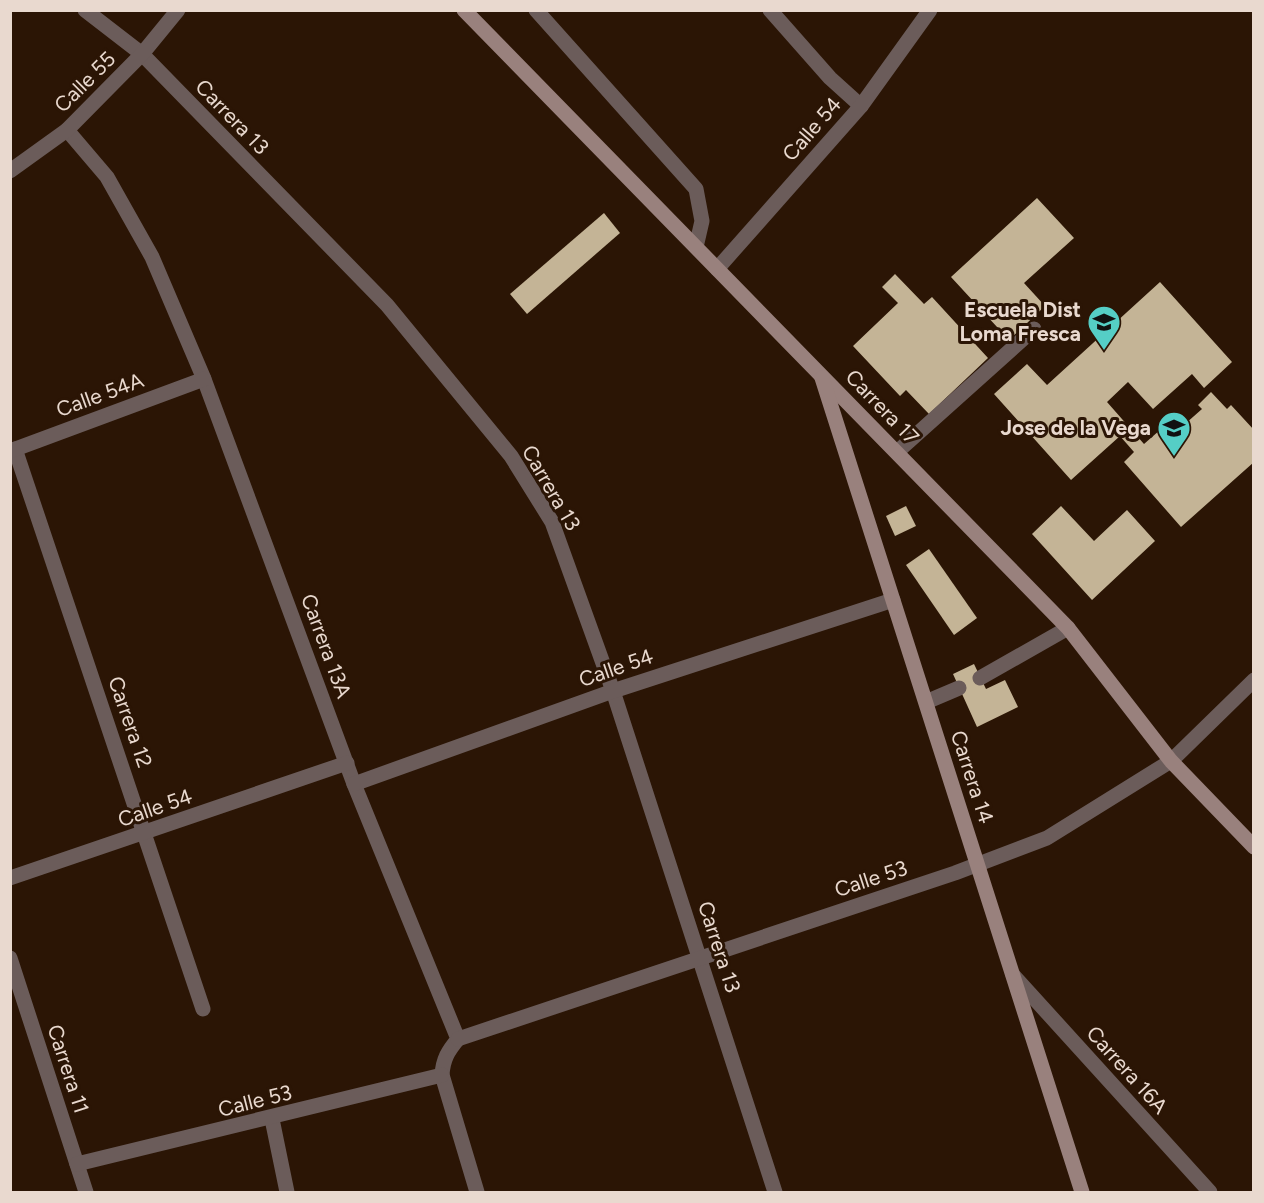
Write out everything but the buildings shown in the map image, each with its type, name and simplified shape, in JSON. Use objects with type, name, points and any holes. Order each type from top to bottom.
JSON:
[{"type":"main road","name":"Carrera 17","points":[[464,10],[1068,628],[1172,761],[1254,846]]},
{"type":"main road","name":"Carrera 14","points":[[821,375],[1082,1192]]},
{"type":"street","name":"Carrera 13","points":[[85,10],[142,54],[387,305],[511,456],[552,522],[613,691],[775,1192]]},
{"type":"street","name":"Calle 55","points":[[10,171],[67,130],[142,54],[178,10]]},
{"type":"street","points":[[536,10],[696,189],[702,221],[696,247]]},
{"type":"street","points":[[770,10],[830,78],[861,106]]},
{"type":"street","name":"Calle 54","points":[[717,269],[861,106],[930,10]]},
{"type":"street","name":"Carrera 13A","points":[[67,130],[107,177],[152,257],[204,379],[354,784],[458,1039]]},
{"type":"street","points":[[897,452],[1034,329]]},
{"type":"street","name":"Calle 54A","points":[[13,450],[204,379]]},
{"type":"street","name":"Carrera 12","points":[[13,450],[203,1009]]},
{"type":"street","name":"Calle 54","points":[[354,784],[613,691],[893,600]]},
{"type":"street","points":[[980,678],[1068,628]]},
{"type":"street","name":"Calle 53","points":[[458,1039],[1047,838],[1172,761],[1254,680]]},
{"type":"street","points":[[926,702],[959,688]]},
{"type":"street","name":"Calle 54","points":[[10,878],[145,834],[347,763]]},
{"type":"street","name":"Carrera 11","points":[[10,958],[86,1192]]},
{"type":"street","name":"Carrera 16A","points":[[1013,975],[1210,1192]]},
{"type":"street","points":[[458,1039],[443,1061],[442,1075],[477,1192]]},
{"type":"street","name":"Calle 53","points":[[77,1164],[272,1119],[442,1075]]},
{"type":"street","points":[[272,1119],[286,1192]]},
{"type":"place","name":"Escuela Dist Loma Fresca","points":[[1104,351]]},
{"type":"place","name":"Jose de la Vega","points":[[1174,457]]}]
